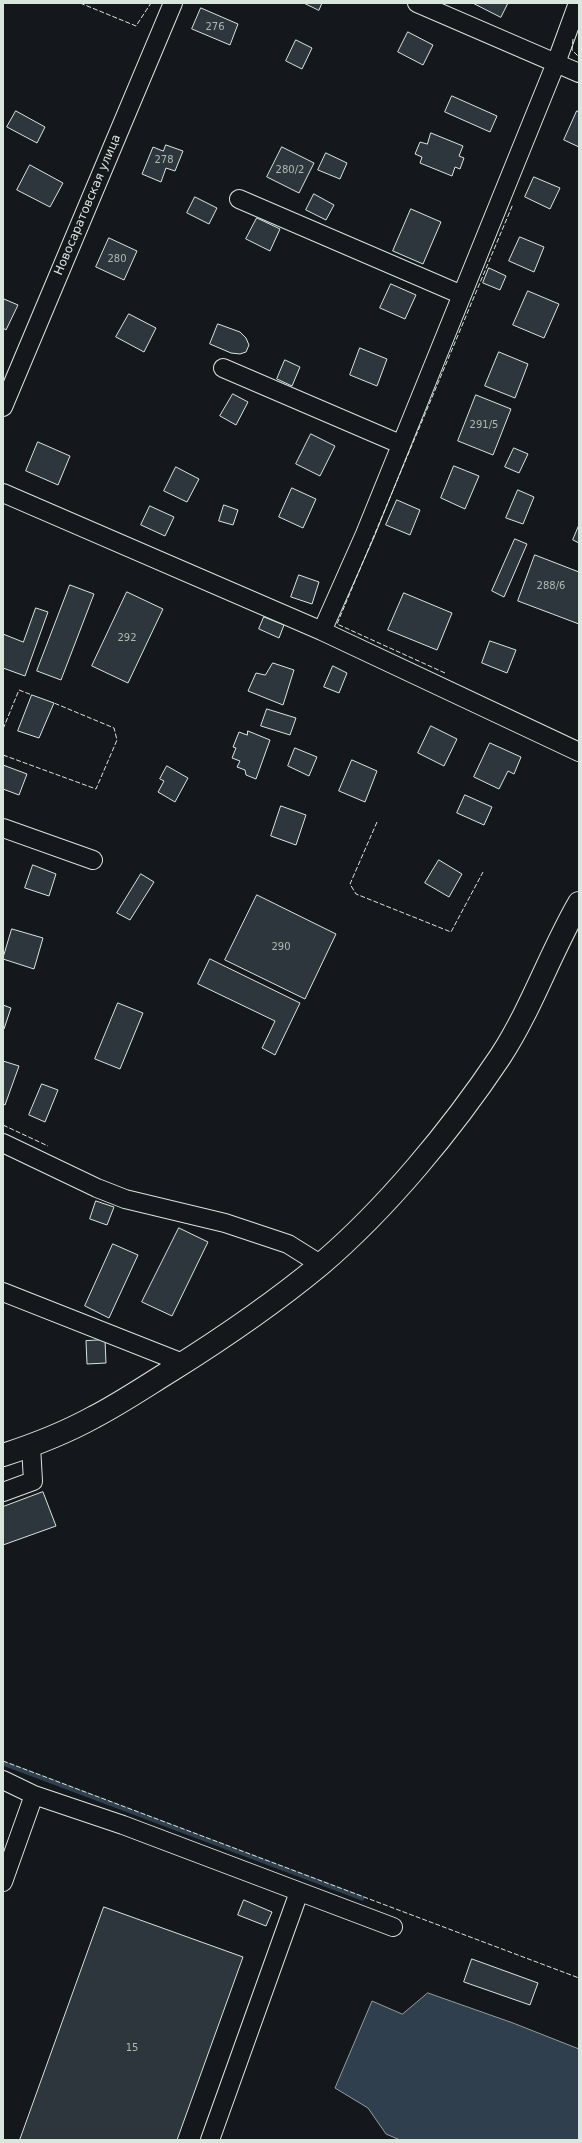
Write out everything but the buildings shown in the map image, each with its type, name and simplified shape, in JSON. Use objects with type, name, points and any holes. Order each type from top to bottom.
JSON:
[{"type":"main road","points":[[3,1455],[31,1446],[94,1418],[183,1363],[254,1316],[320,1264],[367,1220],[408,1176],[472,1096],[524,1017],[579,903]]},
{"type":"street","name":"Новосаратовская улица","points":[[3,407],[173,3]]},
{"type":"street","points":[[417,3],[579,73]]},
{"type":"street","points":[[322,631],[365,534],[400,444],[556,63],[578,3]]},
{"type":"street","points":[[239,199],[462,295]]},
{"type":"street","points":[[223,368],[400,444]]},
{"type":"street","points":[[3,493],[322,631],[579,752]]},
{"type":"street","points":[[3,828],[92,860]]},
{"type":"street","points":[[3,1142],[97,1188],[125,1199],[225,1223],[288,1244],[320,1264]]},
{"type":"street","points":[[3,1292],[183,1363]]},
{"type":"street","points":[[3,1492],[33,1481],[31,1446]]},
{"type":"street","points":[[3,1780],[34,1794],[123,1825],[393,1927]]},
{"type":"street","points":[[3,1882],[34,1794]]},
{"type":"street","points":[[210,2140],[299,1892]]},
{"type":"water","points":[[428,1993],[513,2023],[579,2049],[579,2140],[400,2140],[386,2134],[368,2108],[335,2088],[372,2001],[402,2014]]},
{"type":"waterway","points":[[3,1763],[362,1898]]},
{"type":"fence","points":[[80,3],[136,26],[151,3]]},
{"type":"fence","points":[[573,39],[572,50],[579,57]]},
{"type":"fence","points":[[445,673],[337,624],[513,204]]},
{"type":"fence","points":[[3,729],[19,690],[32,695]]},
{"type":"fence","points":[[3,755],[96,789],[117,740],[114,728],[54,703]]},
{"type":"fence","points":[[377,822],[350,884],[356,894],[451,932],[483,872]]},
{"type":"fence","points":[[3,1125],[48,1146]]},
{"type":"fence","points":[[3,1761],[579,1978]]}]
